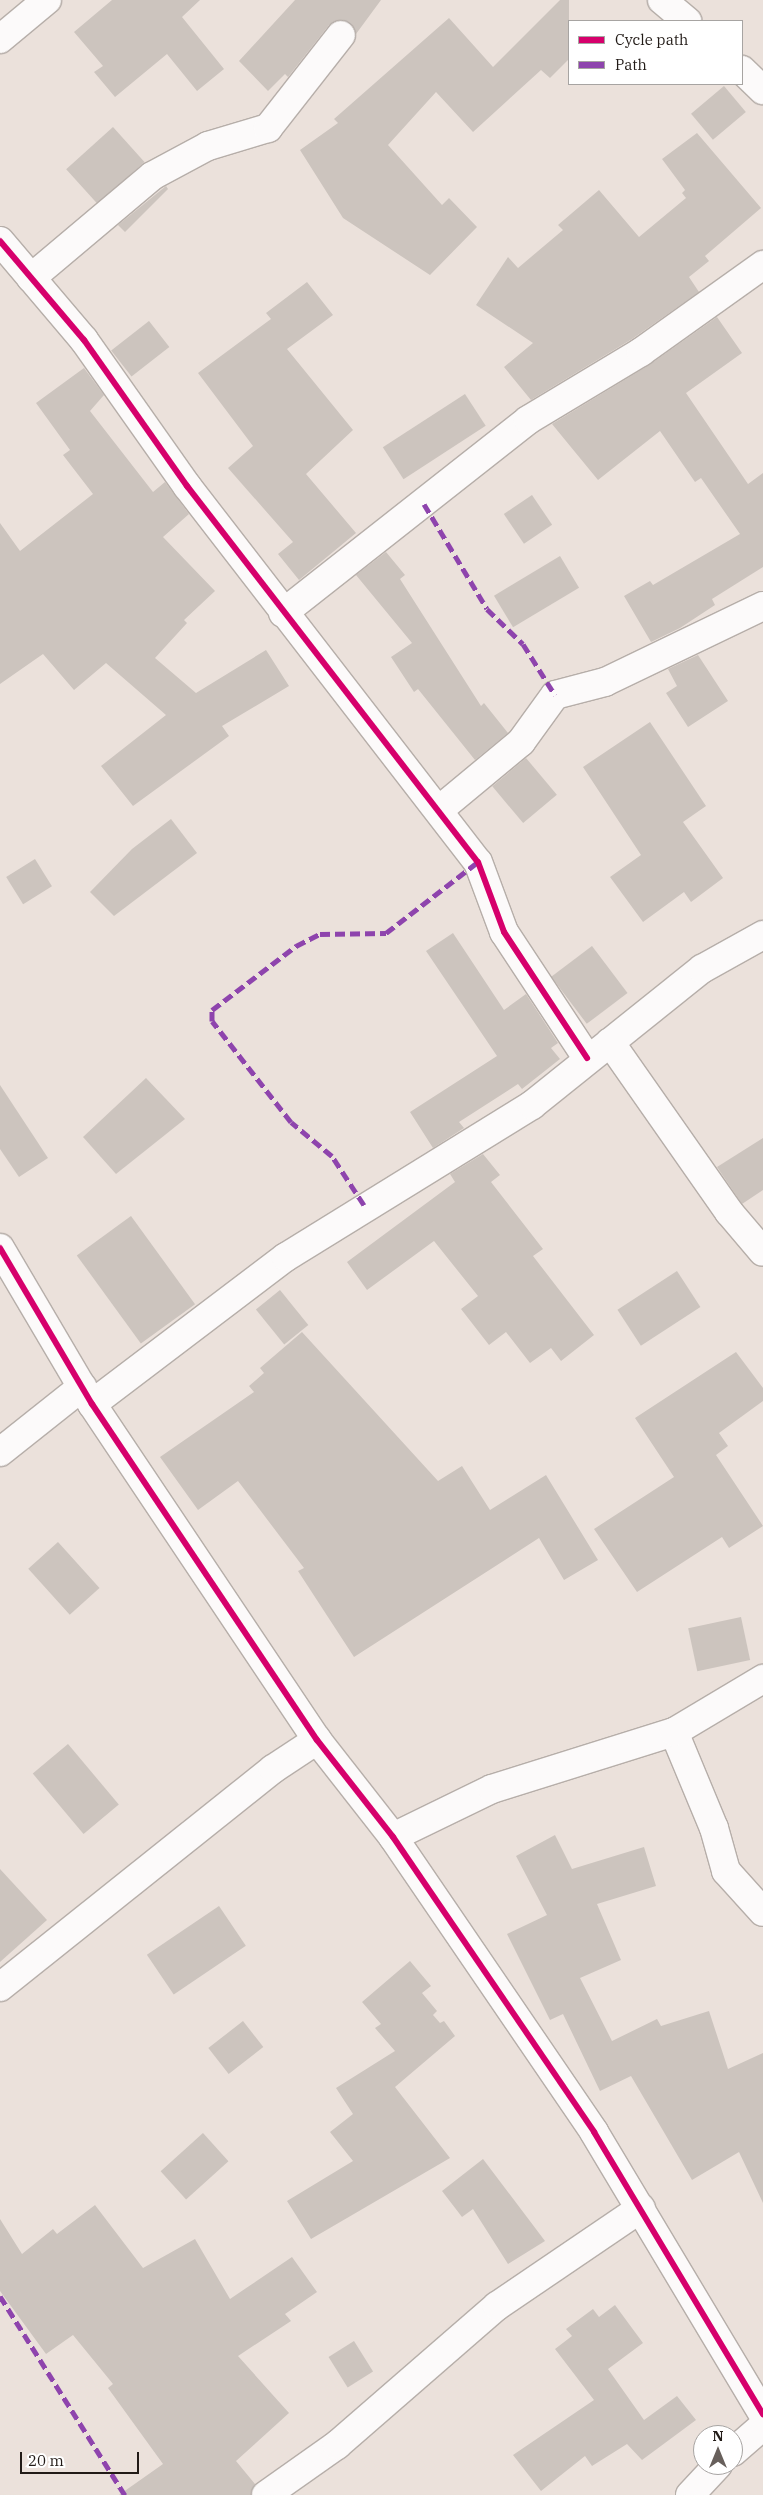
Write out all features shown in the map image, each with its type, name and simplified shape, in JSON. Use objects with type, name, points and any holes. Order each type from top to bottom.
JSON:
[{"type":"street","points":[[0,40],[47,0]]},
{"type":"street","points":[[662,0],[686,20]]},
{"type":"street","points":[[31,278],[152,176],[208,146],[268,128],[340,35]]},
{"type":"street","points":[[743,71],[763,90]]},
{"type":"street","points":[[0,242],[84,340],[284,613],[478,862],[504,932],[587,1058]]},
{"type":"street","points":[[284,613],[528,420],[641,352],[763,265]]},
{"type":"street","points":[[439,810],[521,742],[555,696],[605,682],[763,606]]},
{"type":"street","points":[[0,1452],[87,1395],[286,1257],[532,1104],[587,1058],[702,969],[763,935]]},
{"type":"street","points":[[610,1042],[729,1212],[763,1252]]},
{"type":"street","points":[[0,1248],[87,1395],[317,1740],[393,1837],[641,2208],[763,2414]]},
{"type":"street","points":[[393,1837],[492,1789],[674,1732],[763,1680]]},
{"type":"street","points":[[674,1732],[714,1828],[726,1871],[763,1912]]},
{"type":"street","points":[[0,1987],[273,1769],[317,1740]]},
{"type":"street","points":[[266,2495],[337,2445],[497,2306],[641,2208]]},
{"type":"street","points":[[743,2443],[763,2426]]},
{"type":"street","points":[[690,2495],[709,2475]]},
{"type":"building","points":[[112,0],[200,0],[182,17],[224,69],[197,91],[167,54],[115,97],[94,72],[103,66],[74,32]]},
{"type":"building","points":[[295,0],[381,0],[356,34],[344,20],[329,25],[288,77],[285,74],[268,91],[239,61]]},
{"type":"building","points":[[560,0],[569,0],[568,60],[550,78],[541,70],[473,132],[436,92],[388,145],[442,205],[449,198],[477,227],[430,275],[343,218],[300,150],[338,123],[334,119],[449,18],[493,67]]},
{"type":"building","points":[[724,86],[746,112],[713,140],[691,114]]},
{"type":"building","points":[[113,127],[144,162],[98,204],[66,169]]},
{"type":"building","points":[[697,133],[761,208],[705,256],[709,261],[689,277],[699,292],[632,339],[531,400],[504,367],[533,343],[476,305],[508,257],[518,268],[563,230],[558,225],[599,190],[639,237],[686,198],[682,193],[685,190],[662,159]]},
{"type":"building","points":[[166,186],[168,189],[125,232],[118,225]]},
{"type":"building","points":[[307,282],[333,315],[287,349],[353,430],[306,474],[356,533],[299,580],[278,554],[293,542],[228,468],[253,446],[198,373],[271,319],[266,313]]},
{"type":"building","points":[[717,317],[742,353],[686,393],[748,484],[763,473],[763,567],[712,599],[715,605],[680,628],[651,642],[624,596],[650,581],[653,585],[740,534],[701,478],[695,482],[660,431],[598,480],[552,424],[649,365]]},
{"type":"building","points":[[149,321],[169,347],[131,377],[111,351]]},
{"type":"building","points":[[84,368],[104,395],[90,411],[153,492],[165,482],[189,514],[163,537],[215,591],[184,620],[187,623],[155,658],[196,693],[266,650],[289,686],[222,726],[229,736],[133,806],[101,766],[166,715],[106,663],[74,690],[43,654],[0,684],[0,523],[20,551],[93,494],[63,455],[70,450],[36,403]]},
{"type":"building","points":[[465,394],[486,426],[404,479],[383,447]]},
{"type":"building","points":[[532,495],[552,525],[524,544],[504,514]]},
{"type":"building","points":[[386,552],[405,575],[400,579],[481,706],[484,703],[508,733],[475,760],[418,689],[414,692],[391,657],[412,643],[356,575]]},
{"type":"building","points":[[560,556],[579,588],[513,627],[494,596]]},
{"type":"building","points":[[698,655],[728,701],[688,727],[666,693],[677,686],[668,669]]},
{"type":"building","points":[[650,722],[706,806],[683,822],[723,878],[691,902],[684,892],[643,922],[610,877],[641,855],[583,767]]},
{"type":"building","points":[[526,758],[557,795],[523,823],[492,786]]},
{"type":"building","points":[[171,819],[197,853],[114,916],[90,892],[132,849]]},
{"type":"building","points":[[35,859],[52,886],[23,904],[6,877]]},
{"type":"building","points":[[453,933],[504,1010],[526,994],[558,1043],[551,1048],[560,1059],[522,1089],[518,1084],[459,1122],[464,1128],[433,1148],[410,1112],[497,1056],[426,951]]},
{"type":"building","points":[[592,946],[628,993],[587,1024],[551,977]]},
{"type":"building","points":[[146,1078],[185,1119],[116,1174],[83,1137]]},
{"type":"building","points":[[0,1085],[48,1158],[19,1177],[0,1149]]},
{"type":"building","points":[[763,1138],[763,1190],[742,1204],[717,1167]]},
{"type":"building","points":[[483,1154],[500,1175],[491,1182],[543,1249],[533,1256],[594,1335],[561,1361],[551,1348],[530,1363],[506,1332],[489,1345],[461,1309],[478,1296],[434,1241],[367,1290],[347,1262],[455,1182],[450,1174]]},
{"type":"building","points":[[131,1216],[195,1304],[141,1344],[77,1255]]},
{"type":"building","points":[[677,1271],[700,1307],[641,1346],[617,1310]]},
{"type":"building","points":[[280,1290],[308,1325],[284,1344],[256,1310]]},
{"type":"building","points":[[302,1332],[438,1481],[462,1466],[490,1510],[546,1475],[598,1560],[564,1580],[539,1538],[354,1657],[298,1571],[304,1568],[238,1481],[198,1510],[160,1457],[254,1392],[249,1386],[264,1373],[260,1368]]},
{"type":"building","points":[[736,1352],[763,1388],[763,1401],[719,1433],[728,1446],[716,1455],[763,1526],[729,1548],[722,1537],[637,1592],[594,1529],[674,1477],[635,1418]]},
{"type":"building","points":[[58,1542],[99,1588],[70,1615],[28,1569]]},
{"type":"building","points":[[741,1617],[750,1660],[697,1671],[688,1628]]},
{"type":"building","points":[[68,1744],[119,1805],[84,1834],[33,1774]]},
{"type":"building","points":[[555,1835],[572,1869],[644,1847],[656,1886],[597,1904],[621,1960],[580,1978],[612,2041],[657,2019],[661,2026],[709,2011],[728,2069],[763,2053],[763,2203],[739,2152],[692,2180],[631,2076],[600,2091],[563,2014],[550,2020],[507,1934],[547,1915],[516,1856]]},
{"type":"building","points":[[0,1869],[47,1920],[0,1962]]},
{"type":"building","points":[[219,1906],[246,1946],[174,1994],[147,1955]]},
{"type":"building","points":[[410,1961],[431,1986],[422,1993],[437,2011],[433,2015],[440,2023],[444,2021],[455,2036],[395,2087],[450,2158],[311,2239],[287,2201],[353,2161],[330,2132],[353,2114],[336,2088],[395,2051],[375,2028],[381,2024],[362,2002]]},
{"type":"building","points":[[243,2021],[263,2047],[229,2074],[208,2048]]},
{"type":"building","points":[[203,2133],[228,2161],[186,2199],[161,2171]]},
{"type":"building","points":[[483,2159],[545,2241],[508,2264],[473,2209],[462,2217],[442,2191]]},
{"type":"building","points":[[95,2205],[143,2268],[195,2239],[230,2299],[292,2257],[317,2292],[285,2314],[291,2321],[238,2356],[289,2413],[236,2461],[255,2484],[251,2495],[119,2495],[163,2464],[108,2388],[113,2384],[73,2335],[46,2354],[0,2291],[0,2219],[22,2254],[53,2229],[57,2234]]},
{"type":"building","points":[[615,2305],[643,2343],[608,2369],[644,2420],[677,2396],[696,2420],[642,2460],[627,2444],[592,2466],[585,2456],[541,2491],[513,2455],[594,2400],[555,2349],[572,2336],[566,2329],[593,2309],[599,2317]]},
{"type":"building","points":[[354,2341],[373,2372],[348,2387],[329,2357]]},
{"type":"marked path","points":[[424,504],[487,609],[523,644],[555,695]]},
{"type":"marked path","points":[[364,1205],[332,1156],[291,1122],[212,1021],[212,1010],[296,946],[320,934],[386,933],[478,862]]},
{"type":"marked path","points":[[0,2296],[125,2495]]},
{"type":"cycle path","points":[[0,241],[84,340],[187,486],[478,862],[504,932],[587,1058]]},
{"type":"cycle path","points":[[0,1248],[92,1404],[317,1740],[393,1837],[594,2132],[763,2414]]}]
